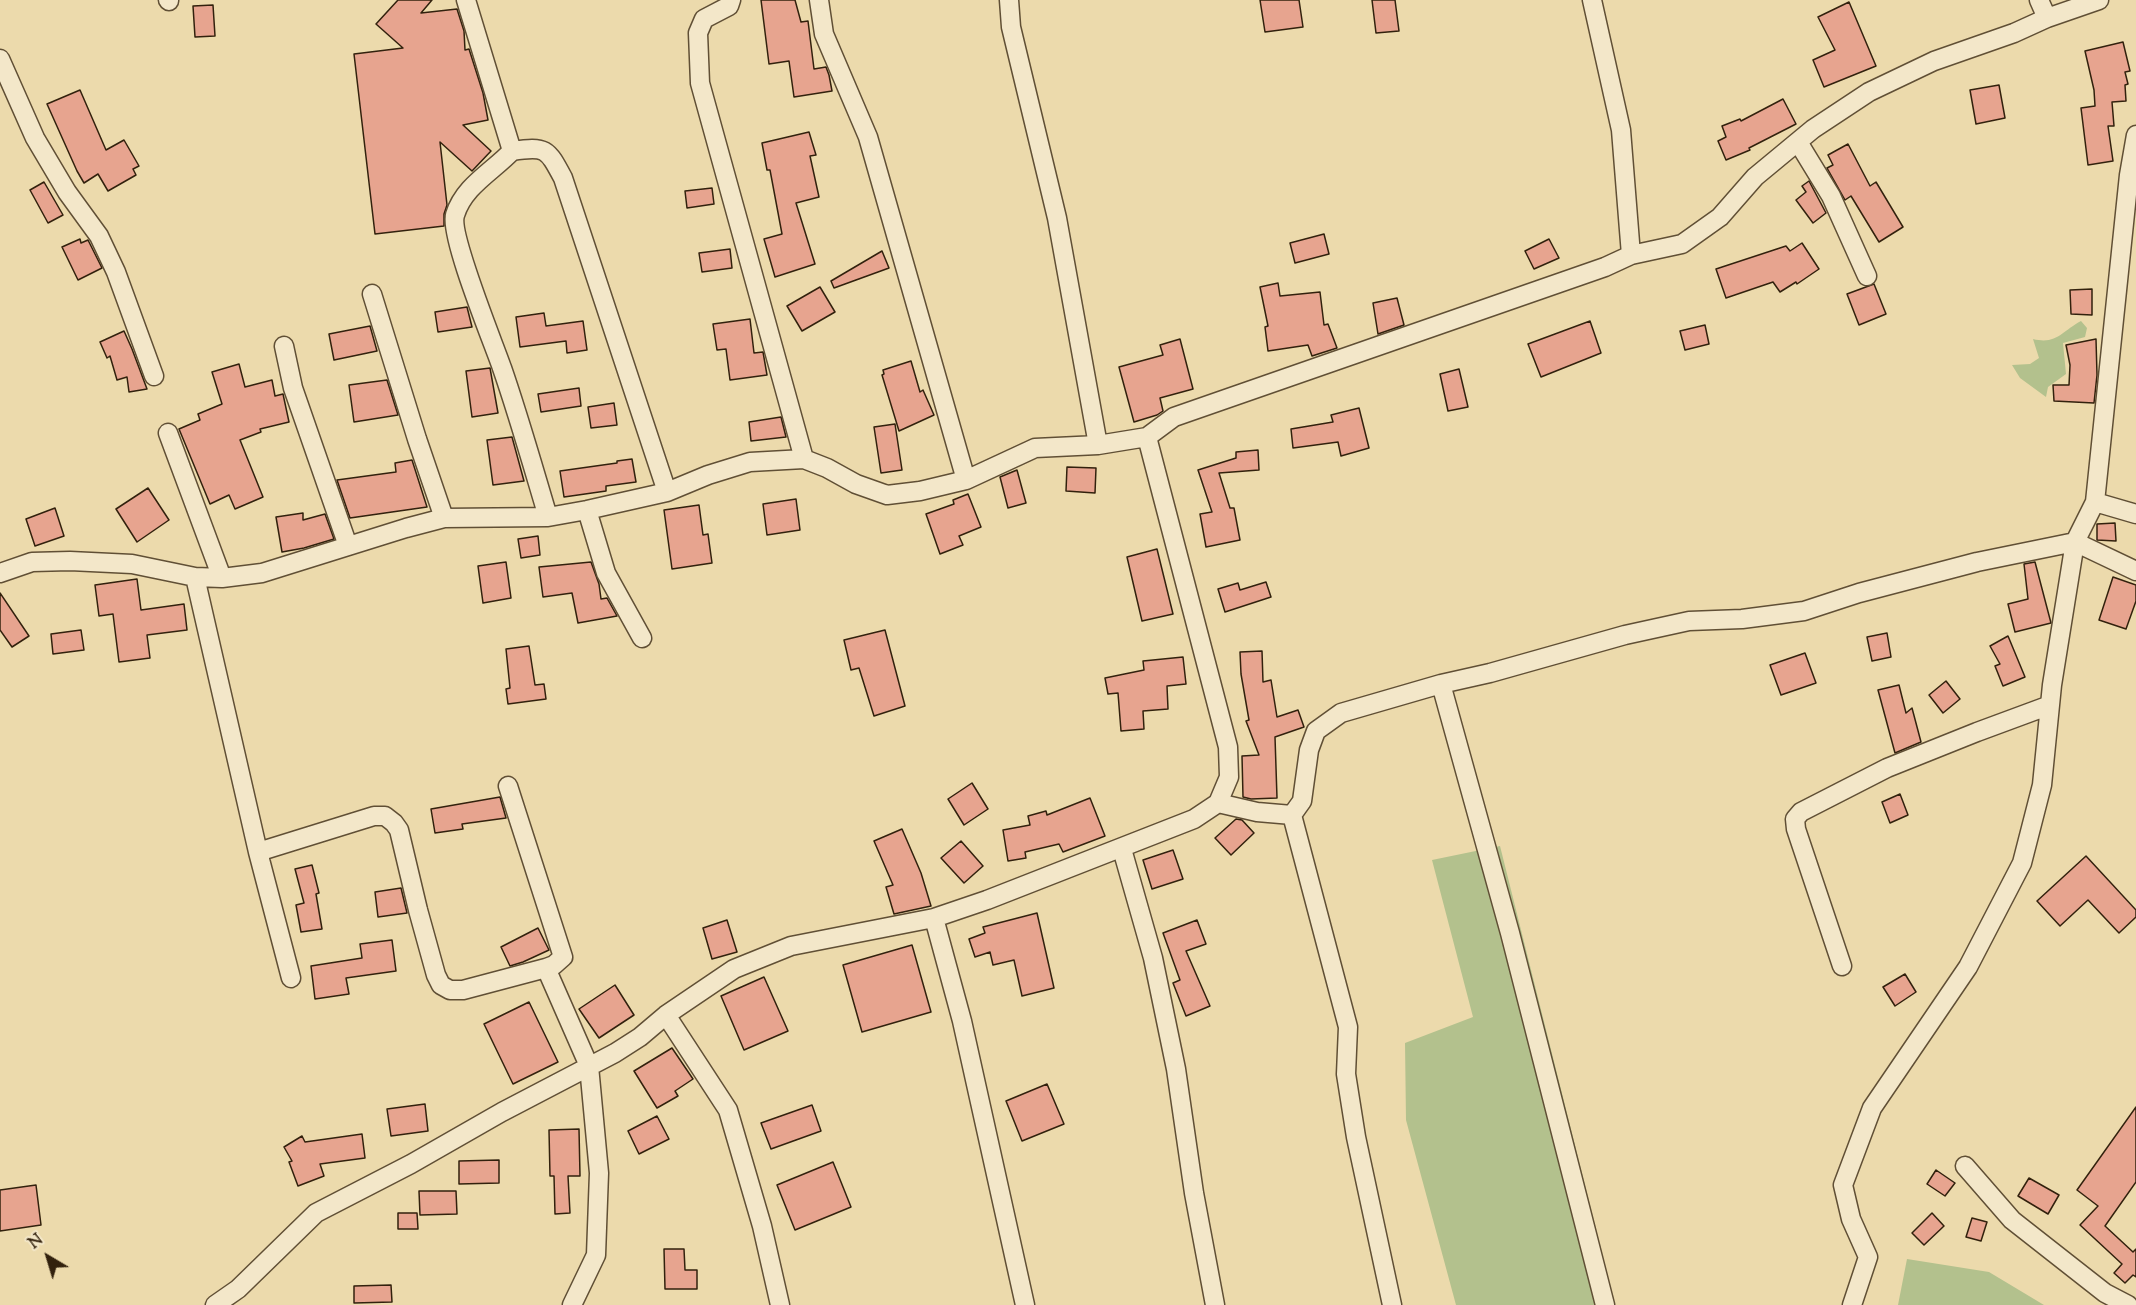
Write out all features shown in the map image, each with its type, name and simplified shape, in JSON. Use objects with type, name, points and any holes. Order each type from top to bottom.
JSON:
[{"type":"street","points":[[466,0],[512,151]]},
{"type":"street","points":[[730,0],[729,6],[704,19],[698,33],[700,83],[804,459]]},
{"type":"street","points":[[819,0],[824,34],[868,137],[966,480]]},
{"type":"street","points":[[1010,0],[1011,27],[1057,218],[1098,445]]},
{"type":"street","points":[[1592,0],[1621,130],[1631,255]]},
{"type":"street","points":[[2039,0],[2047,18]]},
{"type":"street","points":[[0,573],[32,562],[70,561],[132,564],[195,576],[222,578],[262,573],[444,518],[548,517],[587,510],[667,492],[708,475],[750,462],[804,459],[827,468],[856,484],[887,495],[920,491],[966,480],[1035,448],[1098,445],[1147,437],[1174,417],[1605,267],[1631,255],[1682,244],[1720,217],[1755,177],[1798,142],[1869,92],[1934,61],[2099,0]]},
{"type":"street","points":[[0,59],[35,138],[67,192],[99,236],[116,272],[154,376]]},
{"type":"street","points":[[1852,1305],[1868,1257],[1851,1219],[1843,1185],[1872,1108],[1968,967],[2022,863],[2042,785],[2052,686],[2075,542],[2095,502],[2128,283],[2129,175],[2136,135]]},
{"type":"street","points":[[1798,142],[1831,196],[1867,276]]},
{"type":"street","points":[[548,517],[502,369],[463,260],[454,217],[466,192],[512,151],[535,147],[550,154],[563,177],[667,492]]},
{"type":"street","points":[[372,294],[444,518]]},
{"type":"street","points":[[284,346],[293,388],[348,546]]},
{"type":"street","points":[[168,433],[222,578]]},
{"type":"street","points":[[215,1305],[238,1289],[316,1213],[411,1164],[640,1037],[666,1015],[734,969],[791,946],[934,918],[987,900],[1194,819],[1218,803],[1229,777],[1228,747],[1147,437]]},
{"type":"street","points":[[2095,502],[2136,514]]},
{"type":"street","points":[[587,510],[606,573],[642,638]]},
{"type":"street","points":[[1292,815],[1302,801],[1309,750],[1316,731],[1341,713],[1441,684],[1490,673],[1625,635],[1689,621],[1742,619],[1804,611],[1859,593],[1977,562],[2075,542],[2136,571]]},
{"type":"street","points":[[195,576],[258,852],[291,978]]},
{"type":"street","points":[[1441,684],[1510,933],[1605,1305]]},
{"type":"street","points":[[1842,966],[1796,830],[1795,819],[1801,812],[1887,768],[2050,705]]},
{"type":"street","points":[[258,852],[374,816],[386,816],[394,823],[402,839],[436,975],[441,985],[450,990],[463,990],[546,968],[554,965],[563,957],[508,786]]},
{"type":"street","points":[[1218,803],[1257,812],[1292,815]]},
{"type":"street","points":[[1292,815],[1348,1027],[1346,1074],[1356,1137],[1392,1305]]},
{"type":"street","points":[[1122,849],[1153,957],[1176,1069],[1194,1193],[1215,1305]]},
{"type":"street","points":[[934,918],[962,1021],[1024,1305]]},
{"type":"street","points":[[546,968],[589,1066],[599,1173],[596,1255],[572,1305]]},
{"type":"street","points":[[666,1015],[728,1110],[762,1226],[780,1305]]},
{"type":"street","points":[[1965,1166],[2012,1221],[2105,1293],[2128,1305]]},
{"type":"green space","points":[[2081,321],[2087,328],[2085,337],[2063,343],[2066,374],[2048,387],[2046,397],[2020,378],[2012,365],[2030,364],[2039,358],[2033,339],[2054,339]]},
{"type":"green space","points":[[1500,846],[1615,1305],[1456,1305],[1406,1120],[1405,1043],[1473,1017],[1432,860]]},
{"type":"green space","points":[[1907,1259],[1989,1272],[2044,1305],[1898,1305]]},
{"type":"building","points":[[398,0],[432,0],[421,13],[457,9],[464,31],[465,50],[469,49],[483,93],[488,120],[463,125],[491,151],[472,171],[440,142],[447,205],[444,226],[375,234],[354,54],[403,48],[376,24]]},
{"type":"building","points":[[761,0],[795,0],[801,22],[808,21],[814,69],[826,67],[832,91],[794,97],[789,61],[769,64]]},
{"type":"building","points":[[1260,0],[1299,0],[1303,27],[1265,32]]},
{"type":"building","points":[[1372,0],[1395,0],[1399,31],[1376,33]]},
{"type":"building","points":[[1849,2],[1876,66],[1824,87],[1813,60],[1835,50],[1818,17]]},
{"type":"building","points":[[213,5],[215,36],[195,37],[193,6]]},
{"type":"building","points":[[2123,42],[2130,71],[2125,72],[2128,84],[2125,85],[2126,101],[2112,102],[2114,126],[2108,126],[2113,161],[2088,165],[2081,108],[2095,106],[2094,90],[2085,51]]},
{"type":"building","points":[[1999,85],[2005,118],[1976,124],[1970,90]]},
{"type":"building","points":[[80,90],[106,150],[124,140],[139,166],[133,169],[136,175],[108,191],[98,174],[84,183],[47,104]]},
{"type":"building","points":[[1783,99],[1796,124],[1749,148],[1750,150],[1726,160],[1718,141],[1726,137],[1722,126],[1740,119],[1741,121]]},
{"type":"building","points":[[809,132],[816,155],[810,156],[819,197],[796,203],[815,264],[775,277],[764,239],[782,234],[770,170],[767,170],[762,143]]},
{"type":"building","points":[[1848,144],[1870,186],[1876,182],[1903,227],[1879,242],[1851,196],[1845,200],[1827,168],[1833,165],[1828,155]]},
{"type":"building","points":[[1809,181],[1826,213],[1813,223],[1796,200],[1806,192],[1802,186]]},
{"type":"building","points":[[44,182],[63,215],[48,223],[30,190]]},
{"type":"building","points":[[712,188],[714,204],[687,208],[685,191]]},
{"type":"building","points":[[1324,234],[1329,254],[1295,263],[1290,243]]},
{"type":"building","points":[[80,239],[81,243],[88,240],[102,268],[78,280],[62,247]]},
{"type":"building","points":[[1549,239],[1559,258],[1534,269],[1525,251]]},
{"type":"building","points":[[1802,243],[1819,269],[1780,292],[1773,282],[1726,298],[1716,269],[1786,246],[1790,251]]},
{"type":"building","points":[[730,249],[732,268],[702,272],[699,253]]},
{"type":"building","points":[[882,251],[889,268],[834,288],[831,281]]},
{"type":"building","points":[[1278,283],[1280,296],[1320,292],[1324,325],[1328,324],[1337,348],[1312,356],[1308,345],[1268,351],[1265,327],[1268,326],[1260,287]]},
{"type":"building","points":[[1874,284],[1886,314],[1859,325],[1847,294]]},
{"type":"building","points":[[820,287],[835,312],[802,331],[787,306]]},
{"type":"building","points":[[2092,289],[2092,315],[2071,314],[2070,290]]},
{"type":"building","points":[[1397,298],[1404,325],[1378,334],[1373,303]]},
{"type":"building","points":[[467,307],[472,327],[438,332],[435,312]]},
{"type":"building","points":[[544,313],[546,326],[583,321],[587,350],[567,353],[566,341],[520,347],[516,317]]},
{"type":"building","points":[[750,319],[754,353],[763,352],[767,375],[730,380],[726,349],[717,350],[713,324]]},
{"type":"building","points":[[1590,321],[1601,353],[1541,377],[1528,344]]},
{"type":"building","points":[[1705,325],[1709,344],[1685,350],[1680,331]]},
{"type":"building","points":[[370,326],[377,351],[334,360],[329,334]]},
{"type":"building","points":[[124,331],[147,389],[129,392],[127,377],[117,380],[110,356],[107,358],[100,342]]},
{"type":"building","points":[[1180,339],[1193,389],[1160,398],[1163,411],[1134,422],[1119,367],[1163,355],[1160,345]]},
{"type":"building","points":[[2096,339],[2097,375],[2094,403],[2054,401],[2053,385],[2069,385],[2070,365],[2066,345]]},
{"type":"building","points":[[911,361],[920,392],[923,390],[934,415],[899,431],[882,375],[883,370]]},
{"type":"building","points":[[239,364],[245,387],[272,380],[275,396],[283,394],[289,422],[260,429],[261,432],[240,440],[263,497],[235,509],[229,495],[210,504],[179,429],[200,420],[198,414],[222,404],[212,372]]},
{"type":"building","points":[[490,368],[498,413],[472,417],[466,371]]},
{"type":"building","points":[[1459,369],[1468,407],[1448,411],[1440,374]]},
{"type":"building","points":[[387,380],[398,415],[354,422],[349,385]]},
{"type":"building","points":[[579,388],[581,406],[541,412],[538,394]]},
{"type":"building","points":[[614,403],[617,425],[591,428],[588,407]]},
{"type":"building","points":[[1359,408],[1369,448],[1341,456],[1338,442],[1293,448],[1291,429],[1333,422],[1331,415]]},
{"type":"building","points":[[781,417],[786,437],[751,441],[749,422]]},
{"type":"building","points":[[895,424],[902,470],[881,473],[874,427]]},
{"type":"building","points":[[512,437],[524,481],[493,485],[487,440]]},
{"type":"building","points":[[1258,450],[1259,470],[1219,473],[1230,508],[1234,508],[1240,540],[1206,547],[1200,514],[1212,512],[1198,470],[1236,458],[1236,452]]},
{"type":"building","points":[[632,459],[636,482],[606,486],[606,491],[564,497],[560,471]]},
{"type":"building","points":[[412,460],[427,507],[350,518],[337,480],[396,472],[395,463]]},
{"type":"building","points":[[1067,467],[1096,468],[1095,493],[1066,491]]},
{"type":"building","points":[[1017,470],[1026,503],[1008,508],[1000,477]]},
{"type":"building","points":[[148,488],[169,520],[137,542],[116,509]]},
{"type":"building","points":[[968,494],[981,527],[959,536],[963,545],[940,554],[926,514],[954,504],[953,500]]},
{"type":"building","points":[[796,499],[800,530],[767,535],[763,504]]},
{"type":"building","points":[[699,505],[703,535],[708,534],[712,563],[672,569],[664,510]]},
{"type":"building","points":[[55,508],[64,536],[35,546],[26,519]]},
{"type":"building","points":[[303,513],[303,520],[325,514],[334,539],[282,552],[276,517]]},
{"type":"building","points":[[2115,523],[2116,541],[2097,540],[2097,524]]},
{"type":"building","points":[[538,536],[540,555],[521,558],[518,539]]},
{"type":"building","points":[[1157,549],[1173,614],[1142,621],[1127,557]]},
{"type":"building","points":[[506,562],[511,598],[483,603],[478,566]]},
{"type":"building","points":[[591,562],[599,584],[601,599],[607,598],[617,616],[578,623],[572,593],[543,597],[539,567]]},
{"type":"building","points":[[2035,562],[2051,623],[2015,632],[2008,604],[2028,599],[2024,564]]},
{"type":"building","points":[[2113,577],[2136,585],[2136,601],[2126,629],[2099,620]]},
{"type":"building","points":[[137,579],[141,610],[184,604],[187,630],[147,635],[150,658],[119,662],[113,614],[99,616],[95,585]]},
{"type":"building","points":[[1266,582],[1271,597],[1225,612],[1218,589],[1238,583],[1240,590]]},
{"type":"building","points":[[0,593],[29,636],[12,647],[0,630]]},
{"type":"building","points":[[81,630],[84,650],[53,654],[51,634]]},
{"type":"building","points":[[885,630],[905,706],[874,716],[859,668],[851,670],[844,640]]},
{"type":"building","points":[[1887,633],[1891,657],[1872,661],[1867,637]]},
{"type":"building","points":[[2008,636],[2025,677],[2003,686],[1995,666],[2000,664],[1990,646]]},
{"type":"building","points":[[529,646],[535,685],[544,684],[546,699],[508,704],[506,689],[510,688],[506,649]]},
{"type":"building","points":[[1262,651],[1263,682],[1271,680],[1277,717],[1298,710],[1304,727],[1275,737],[1277,798],[1251,799],[1243,797],[1242,756],[1259,755],[1246,721],[1249,720],[1241,674],[1240,652]]},
{"type":"building","points":[[1805,653],[1816,683],[1781,695],[1770,665]]},
{"type":"building","points":[[1183,657],[1186,684],[1167,686],[1168,709],[1143,711],[1144,729],[1121,731],[1118,693],[1108,694],[1105,678],[1144,670],[1143,661]]},
{"type":"building","points":[[1946,681],[1960,699],[1943,713],[1929,695]]},
{"type":"building","points":[[1899,685],[1906,713],[1912,708],[1921,742],[1895,753],[1878,690]]},
{"type":"building","points":[[972,783],[988,809],[964,825],[948,799]]},
{"type":"building","points":[[1900,794],[1908,815],[1890,823],[1882,802]]},
{"type":"building","points":[[500,797],[506,818],[462,824],[463,829],[435,833],[431,809]]},
{"type":"building","points":[[1090,798],[1105,836],[1063,852],[1059,844],[1025,852],[1026,858],[1008,861],[1003,830],[1030,825],[1028,816],[1046,811],[1047,815]]},
{"type":"building","points":[[1236,819],[1242,820],[1254,833],[1231,855],[1215,838]]},
{"type":"building","points":[[902,829],[921,873],[931,906],[894,914],[886,887],[893,885],[874,841]]},
{"type":"building","points":[[961,841],[983,866],[964,883],[941,858]]},
{"type":"building","points":[[1173,850],[1183,879],[1152,889],[1143,860]]},
{"type":"building","points":[[2086,856],[2136,910],[2136,917],[2119,933],[2088,900],[2060,926],[2037,901]]},
{"type":"building","points":[[312,865],[319,893],[316,894],[322,929],[301,932],[296,905],[304,903],[295,869]]},
{"type":"building","points":[[401,888],[407,913],[378,917],[375,892]]},
{"type":"building","points":[[1037,913],[1054,988],[1022,996],[1014,960],[993,965],[990,952],[975,957],[969,939],[985,933],[983,927]]},
{"type":"building","points":[[727,920],[737,952],[712,959],[703,928]]},
{"type":"building","points":[[1197,920],[1206,944],[1186,951],[1210,1006],[1186,1016],[1173,983],[1180,980],[1163,933]]},
{"type":"building","points":[[538,928],[549,950],[510,966],[501,947]]},
{"type":"building","points":[[392,940],[396,971],[346,978],[349,994],[315,999],[311,966],[362,958],[360,944]]},
{"type":"building","points":[[912,945],[931,1012],[862,1032],[843,965]]},
{"type":"building","points":[[1905,974],[1916,992],[1895,1006],[1883,987]]},
{"type":"building","points":[[764,977],[788,1031],[744,1050],[721,996]]},
{"type":"building","points":[[615,985],[634,1015],[599,1038],[579,1009]]},
{"type":"building","points":[[529,1002],[558,1062],[513,1084],[484,1024]]},
{"type":"building","points":[[672,1048],[693,1079],[675,1091],[678,1096],[657,1108],[634,1071]]},
{"type":"building","points":[[1047,1084],[1064,1124],[1022,1141],[1006,1101]]},
{"type":"building","points":[[425,1104],[428,1131],[391,1136],[387,1109]]},
{"type":"building","points":[[812,1105],[821,1131],[771,1149],[761,1123]]},
{"type":"building","points":[[2136,1107],[2136,1182],[2105,1226],[2133,1252],[2136,1249],[2136,1277],[2133,1275],[2125,1283],[2114,1273],[2122,1264],[2080,1225],[2098,1206],[2077,1190]]},
{"type":"building","points":[[657,1116],[669,1139],[639,1154],[628,1131]]},
{"type":"building","points":[[579,1129],[580,1176],[568,1176],[570,1213],[555,1214],[554,1176],[550,1176],[549,1130]]},
{"type":"building","points":[[362,1134],[365,1158],[320,1164],[324,1176],[298,1186],[289,1162],[292,1161],[284,1147],[302,1136],[305,1142]]},
{"type":"building","points":[[499,1160],[499,1183],[459,1184],[459,1161]]},
{"type":"building","points":[[833,1162],[851,1207],[795,1230],[777,1185]]},
{"type":"building","points":[[1936,1170],[1955,1183],[1945,1196],[1927,1184]]},
{"type":"building","points":[[2029,1178],[2059,1195],[2048,1214],[2018,1196]]},
{"type":"building","points":[[36,1185],[41,1225],[0,1231],[0,1190]]},
{"type":"building","points":[[419,1191],[456,1191],[457,1214],[420,1215]]},
{"type":"building","points":[[398,1213],[417,1213],[418,1229],[398,1229]]},
{"type":"building","points":[[1932,1213],[1944,1226],[1924,1245],[1912,1233]]},
{"type":"building","points":[[1972,1218],[1987,1222],[1981,1241],[1966,1237]]},
{"type":"building","points":[[664,1249],[684,1249],[685,1270],[697,1270],[697,1289],[665,1289]]},
{"type":"building","points":[[391,1285],[392,1302],[354,1303],[354,1286]]}]
